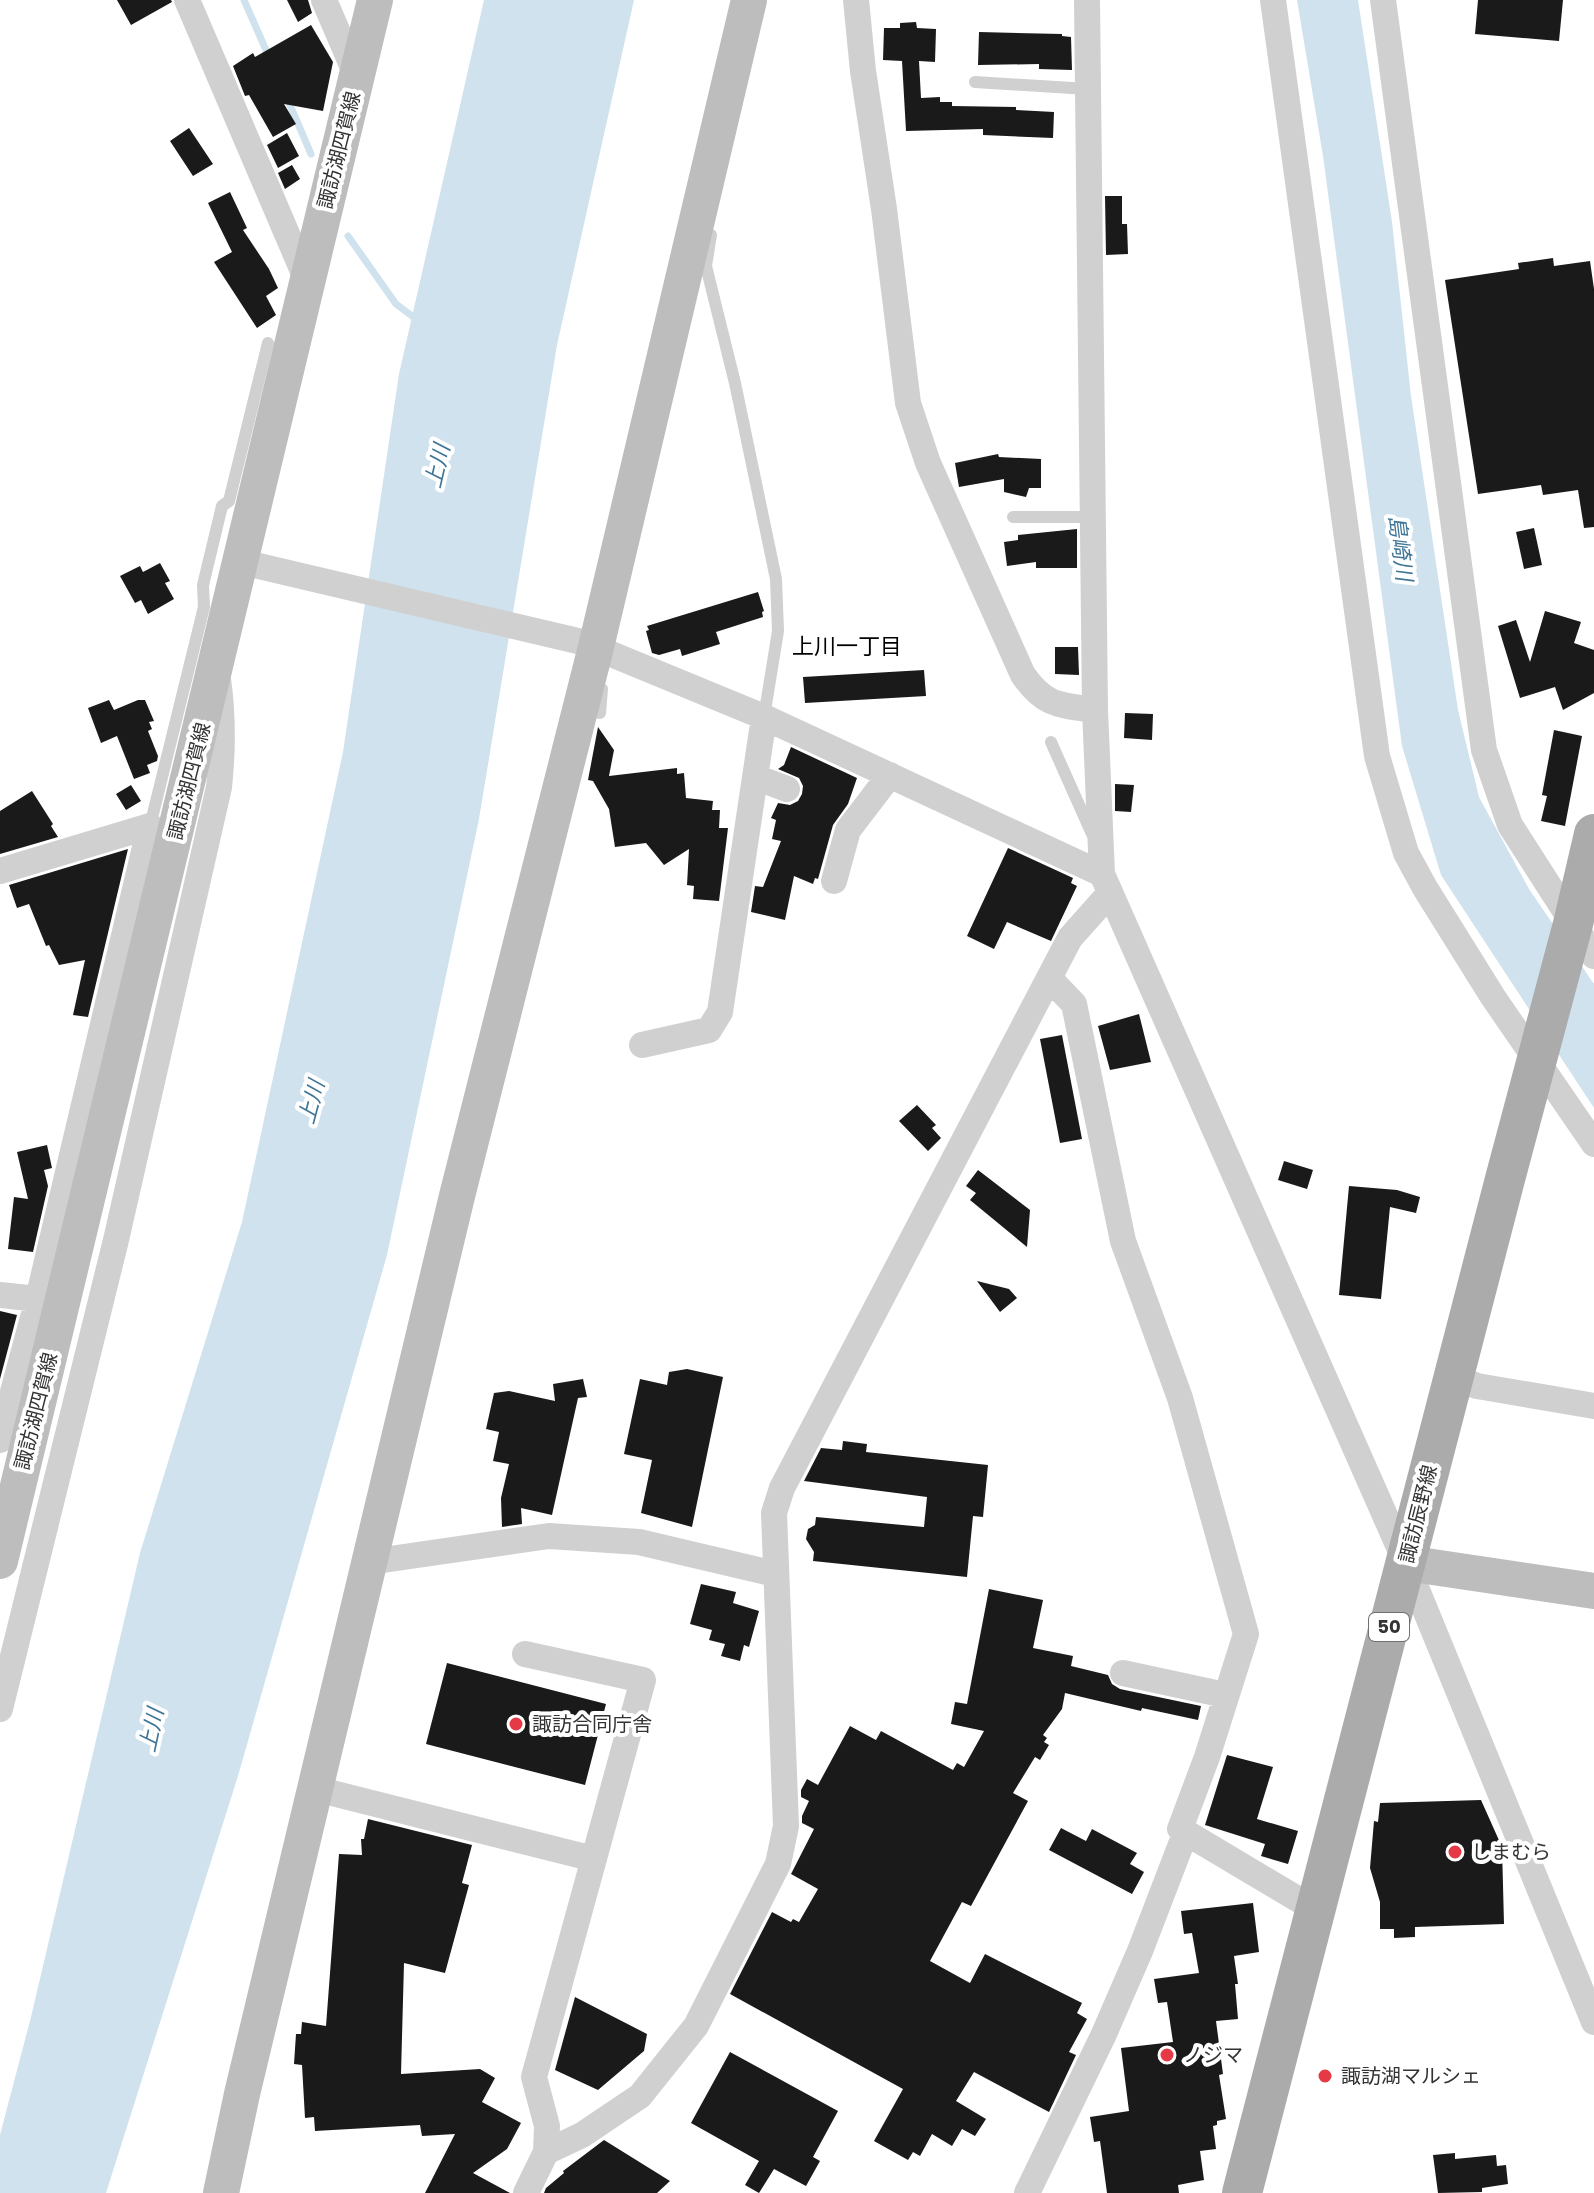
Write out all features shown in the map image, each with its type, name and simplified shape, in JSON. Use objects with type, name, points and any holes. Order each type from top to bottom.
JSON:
[{"type":"main road","name":"諏訪辰野線","points":[[1242,2193],[1538,1055],[1579,939],[1594,834]]},
{"type":"street","points":[[187,0],[308,283]]},
{"type":"street","points":[[324,0],[357,77]]},
{"type":"street","name":"諏訪湖四賀線","points":[[0,1561],[216,667],[249,563],[308,283],[375,0]]},
{"type":"street","points":[[221,2193],[453,1212],[714,176],[749,0]]},
{"type":"street","points":[[856,0],[908,403],[928,463],[1023,675],[1036,694],[1060,705],[1095,710]]},
{"type":"street","points":[[1087,0],[1095,710],[1104,872],[1406,1563],[1594,2022]]},
{"type":"street","points":[[1273,0],[1377,756],[1406,853],[1460,946],[1538,1055],[1594,1144]]},
{"type":"street","points":[[1383,0],[1484,750],[1510,825],[1579,939]]},
{"type":"street","points":[[249,563],[594,647],[764,717],[1104,872]]},
{"type":"street","points":[[0,1709],[116,1240],[219,787],[223,754],[222,705],[216,667]]},
{"type":"street","points":[[642,1045],[709,1030],[720,1012],[764,717]]},
{"type":"street","points":[[834,881],[848,830],[890,775]]},
{"type":"street","points":[[755,777],[787,789]]},
{"type":"street","points":[[0,871],[150,826]]},
{"type":"street","points":[[0,1440],[38,1299],[150,826]]},
{"type":"street","points":[[546,2152],[582,2135],[640,2096],[696,2026],[778,1864],[786,1826],[774,1513],[782,1488],[1104,872]]},
{"type":"street","points":[[1050,979],[1074,1004],[1123,1241],[1180,1398],[1246,1634],[1207,1757],[1180,1829],[1316,1910]]},
{"type":"street","points":[[0,1295],[38,1299]]},
{"type":"street","points":[[1453,1377],[1477,1386],[1594,1406]]},
{"type":"street","points":[[369,1562],[549,1536],[639,1542],[775,1574]]},
{"type":"street","points":[[1406,1563],[1594,1591]]},
{"type":"street","points":[[525,1654],[643,1680],[534,2077],[547,2126],[546,2152],[526,2193]]},
{"type":"street","points":[[1123,1673],[1225,1695]]},
{"type":"street","points":[[316,1789],[594,1859]]},
{"type":"street","points":[[1027,2193],[1104,2034],[1185,1834]]},
{"type":"lane","points":[[975,82],[1088,89]]},
{"type":"lane","points":[[713,225],[706,266],[735,383],[776,579],[778,631],[764,717]]},
{"type":"lane","points":[[150,826],[204,607],[203,585],[222,506],[229,501],[268,343]]},
{"type":"lane","points":[[1013,517],[1093,517]]},
{"type":"lane","points":[[594,647],[600,713]]},
{"type":"lane","points":[[1051,742],[1104,872]]},
{"type":"water","name":"上川","points":[[484,0],[634,0],[557,345],[479,819],[387,1255],[238,1776],[106,2193],[0,2193],[0,2135],[31,2017],[140,1553],[242,1222],[343,752],[399,374]]},
{"type":"water","name":"島崎川","points":[[1297,0],[1358,0],[1392,222],[1411,396],[1458,710],[1479,797],[1529,889],[1594,984],[1594,1108],[1441,875],[1402,746],[1323,156]]},
{"type":"building","points":[[117,0],[171,0],[172,2],[131,25]]},
{"type":"building","points":[[287,0],[308,0],[312,13],[298,22]]},
{"type":"building","points":[[1478,0],[1563,0],[1559,41],[1475,34]]},
{"type":"building","points":[[916,22],[917,28],[936,29],[935,62],[919,61],[921,98],[940,97],[940,102],[952,102],[952,106],[1016,107],[1016,110],[1054,112],[1053,138],[983,135],[983,129],[906,131],[902,61],[883,60],[884,28],[900,28],[900,23]]},
{"type":"building","points":[[311,25],[333,62],[323,111],[284,104],[296,124],[273,137],[249,95],[245,96],[233,66]]},
{"type":"building","points":[[979,32],[1062,34],[1071,37],[1072,70],[1039,69],[1039,64],[978,65]]},
{"type":"building","points":[[189,128],[213,164],[193,176],[170,141]]},
{"type":"building","points":[[287,133],[299,156],[278,168],[267,145]]},
{"type":"building","points":[[292,165],[300,179],[285,189],[278,173]]},
{"type":"building","points":[[230,192],[247,228],[243,230],[278,288],[266,296],[276,315],[257,328],[214,262],[232,252],[208,203]]},
{"type":"building","points":[[1105,196],[1122,196],[1122,224],[1127,224],[1128,254],[1106,255]]},
{"type":"building","points":[[1553,258],[1554,266],[1590,261],[1594,289],[1594,527],[1584,528],[1578,490],[1543,495],[1541,485],[1478,494],[1445,280],[1519,269],[1518,263]]},
{"type":"building","points":[[998,454],[999,457],[1041,459],[1041,488],[1029,488],[1026,497],[1004,492],[1004,479],[959,487],[955,463]]},
{"type":"building","points":[[1534,528],[1542,565],[1524,569],[1516,532]]},
{"type":"building","points":[[1077,529],[1077,568],[1036,568],[1036,562],[1007,566],[1004,542],[1018,540],[1018,535]]},
{"type":"building","points":[[160,563],[170,581],[165,583],[174,599],[148,614],[141,600],[135,603],[120,576],[140,566],[143,572]]},
{"type":"building","points":[[758,592],[763,617],[716,632],[720,644],[682,656],[680,649],[659,655],[652,653],[647,626]]},
{"type":"building","points":[[1545,611],[1581,622],[1574,643],[1594,650],[1594,693],[1563,710],[1555,687],[1520,698],[1498,626],[1516,620],[1530,662]]},
{"type":"building","points":[[1055,647],[1078,647],[1079,675],[1055,674]]},
{"type":"building","points":[[924,670],[926,696],[805,703],[803,677]]},
{"type":"building","points":[[109,700],[114,710],[145,700],[154,721],[149,722],[152,729],[148,731],[158,756],[157,761],[147,765],[150,773],[134,779],[117,736],[101,743],[88,708]]},
{"type":"building","points":[[1125,713],[1153,714],[1152,740],[1124,738]]},
{"type":"building","points":[[598,727],[614,750],[609,776],[677,768],[677,774],[684,773],[686,798],[713,801],[712,810],[720,810],[719,828],[728,828],[719,901],[693,899],[694,886],[687,885],[689,849],[664,865],[646,843],[615,847],[609,809],[593,781],[588,780]]},
{"type":"building","points":[[1554,730],[1582,736],[1565,826],[1541,821],[1547,796],[1542,795]]},
{"type":"building","points":[[791,747],[857,778],[848,804],[833,825],[818,879],[815,878],[813,884],[794,876],[785,920],[751,912],[755,886],[763,887],[781,841],[772,839],[776,820],[771,818],[778,803],[790,805],[798,801],[802,794],[803,786],[799,778],[778,769],[784,765]]},
{"type":"building","points":[[1115,784],[1134,785],[1131,812],[1115,811]]},
{"type":"building","points":[[131,785],[141,801],[126,810],[116,794]]},
{"type":"building","points":[[32,791],[58,837],[0,854],[0,811]]},
{"type":"building","points":[[1008,848],[1073,878],[1071,883],[1077,886],[1051,941],[1007,922],[994,949],[967,936]]},
{"type":"building","points":[[128,849],[88,1017],[73,1015],[85,960],[59,965],[49,945],[46,946],[29,904],[17,908],[9,885]]},
{"type":"building","points":[[1139,1014],[1151,1062],[1110,1070],[1098,1026]]},
{"type":"building","points":[[1062,1035],[1082,1139],[1060,1143],[1040,1039]]},
{"type":"building","points":[[917,1105],[936,1125],[932,1128],[941,1138],[928,1151],[899,1121]]},
{"type":"building","points":[[47,1145],[52,1168],[44,1170],[48,1186],[33,1252],[8,1249],[14,1197],[28,1199],[17,1152]]},
{"type":"building","points":[[1284,1161],[1313,1170],[1307,1189],[1278,1180]]},
{"type":"building","points":[[978,1170],[1030,1210],[1027,1247],[970,1200],[976,1193],[966,1186]]},
{"type":"building","points":[[1349,1186],[1397,1190],[1420,1197],[1416,1213],[1390,1207],[1381,1299],[1339,1295]]},
{"type":"building","points":[[977,1281],[1009,1289],[1017,1298],[1000,1312]]},
{"type":"building","points":[[0,1311],[17,1315],[0,1379]]},
{"type":"building","points":[[687,1369],[723,1377],[692,1527],[641,1513],[652,1460],[624,1454],[640,1379],[667,1385],[669,1372]]},
{"type":"building","points":[[583,1379],[587,1397],[578,1398],[552,1515],[521,1508],[522,1524],[502,1527],[501,1498],[509,1464],[493,1461],[499,1432],[486,1429],[494,1393],[509,1391],[555,1401],[553,1384]]},
{"type":"building","points":[[843,1441],[867,1444],[866,1452],[988,1465],[983,1517],[973,1516],[967,1577],[813,1561],[814,1552],[806,1539],[808,1529],[815,1525],[816,1517],[924,1527],[927,1497],[804,1481],[821,1448],[842,1450]]},
{"type":"building","points":[[701,1584],[736,1592],[733,1603],[759,1611],[749,1647],[744,1645],[740,1661],[721,1656],[725,1644],[709,1640],[712,1630],[690,1624]]},
{"type":"building","points":[[989,1589],[1043,1600],[1033,1648],[1073,1656],[1071,1666],[1108,1675],[1112,1684],[1120,1689],[1201,1706],[1198,1720],[1142,1708],[1141,1711],[1065,1693],[1062,1709],[1043,1735],[1047,1738],[1044,1742],[1049,1745],[1040,1760],[1035,1757],[1013,1793],[1028,1801],[971,1906],[962,1902],[930,1961],[970,1983],[985,1954],[1082,2003],[1077,2013],[1087,2019],[1069,2052],[1076,2055],[1049,2112],[974,2072],[956,2101],[986,2119],[975,2136],[962,2129],[952,2146],[932,2134],[920,2156],[913,2152],[908,2160],[874,2141],[903,2089],[730,1994],[772,1912],[791,1922],[793,1919],[799,1922],[818,1889],[791,1874],[814,1829],[802,1823],[809,1801],[801,1797],[801,1790],[807,1779],[818,1785],[850,1726],[876,1740],[881,1731],[953,1770],[957,1763],[964,1767],[984,1731],[951,1724],[955,1702],[967,1704]]},
{"type":"building","name":"諏訪合同庁舎","points":[[447,1663],[606,1704],[585,1785],[426,1744]]},
{"type":"building","points":[[1227,1755],[1273,1767],[1257,1819],[1298,1831],[1288,1864],[1261,1856],[1265,1844],[1205,1825]]},
{"type":"building","points":[[1481,1800],[1502,1847],[1504,1924],[1415,1927],[1415,1937],[1394,1938],[1394,1929],[1380,1929],[1380,1902],[1370,1868],[1374,1821],[1378,1822],[1380,1803]]},
{"type":"building","points":[[368,1819],[472,1845],[462,1883],[469,1885],[445,1973],[404,1963],[401,2074],[480,2069],[495,2078],[482,2102],[521,2123],[507,2149],[473,2173],[510,2193],[425,2193],[455,2134],[422,2136],[420,2125],[315,2131],[314,2117],[305,2118],[302,2065],[294,2064],[296,2034],[301,2034],[302,2022],[326,2026],[339,1854],[362,1855],[361,1839],[364,1839]]},
{"type":"building","points":[[1061,1828],[1086,1841],[1092,1829],[1137,1853],[1130,1864],[1144,1872],[1132,1894],[1049,1850]]},
{"type":"building","points":[[1253,1903],[1259,1952],[1234,1956],[1238,2019],[1216,2021],[1223,2074],[1219,2075],[1226,2119],[1217,2121],[1217,2125],[1213,2126],[1216,2149],[1200,2151],[1204,2180],[1178,2185],[1179,2193],[1107,2193],[1100,2141],[1094,2142],[1090,2117],[1129,2111],[1121,2048],[1173,2042],[1167,2002],[1158,2003],[1154,1979],[1199,1973],[1192,1933],[1184,1934],[1181,1911]]},
{"type":"building","points":[[575,1997],[647,2034],[644,2051],[598,2090],[555,2070]]},
{"type":"building","points":[[730,2052],[838,2111],[813,2157],[820,2161],[806,2186],[774,2169],[759,2193],[745,2185],[759,2161],[691,2123]]},
{"type":"building","points":[[604,2140],[670,2181],[657,2193],[544,2193],[563,2171]]},
{"type":"building","points":[[1455,2153],[1455,2159],[1496,2155],[1497,2166],[1506,2165],[1508,2184],[1482,2188],[1482,2192],[1438,2193],[1433,2155]]},
{"type":"waterway","points":[[244,0],[269,57]]},
{"type":"waterway","points":[[287,98],[311,154]]},
{"type":"waterway","points":[[348,236],[396,304],[420,322]]},
{"type":"place","name":"諏訪合同庁舎","points":[[516,1724]]},
{"type":"place","name":"しまむら","points":[[1455,1852]]},
{"type":"place","name":"ノジマ","points":[[1167,2055]]},
{"type":"place","name":"諏訪湖マルシェ","points":[[1325,2076]]},
{"type":"district","name":"上川一丁目","points":[[847,646]]}]
